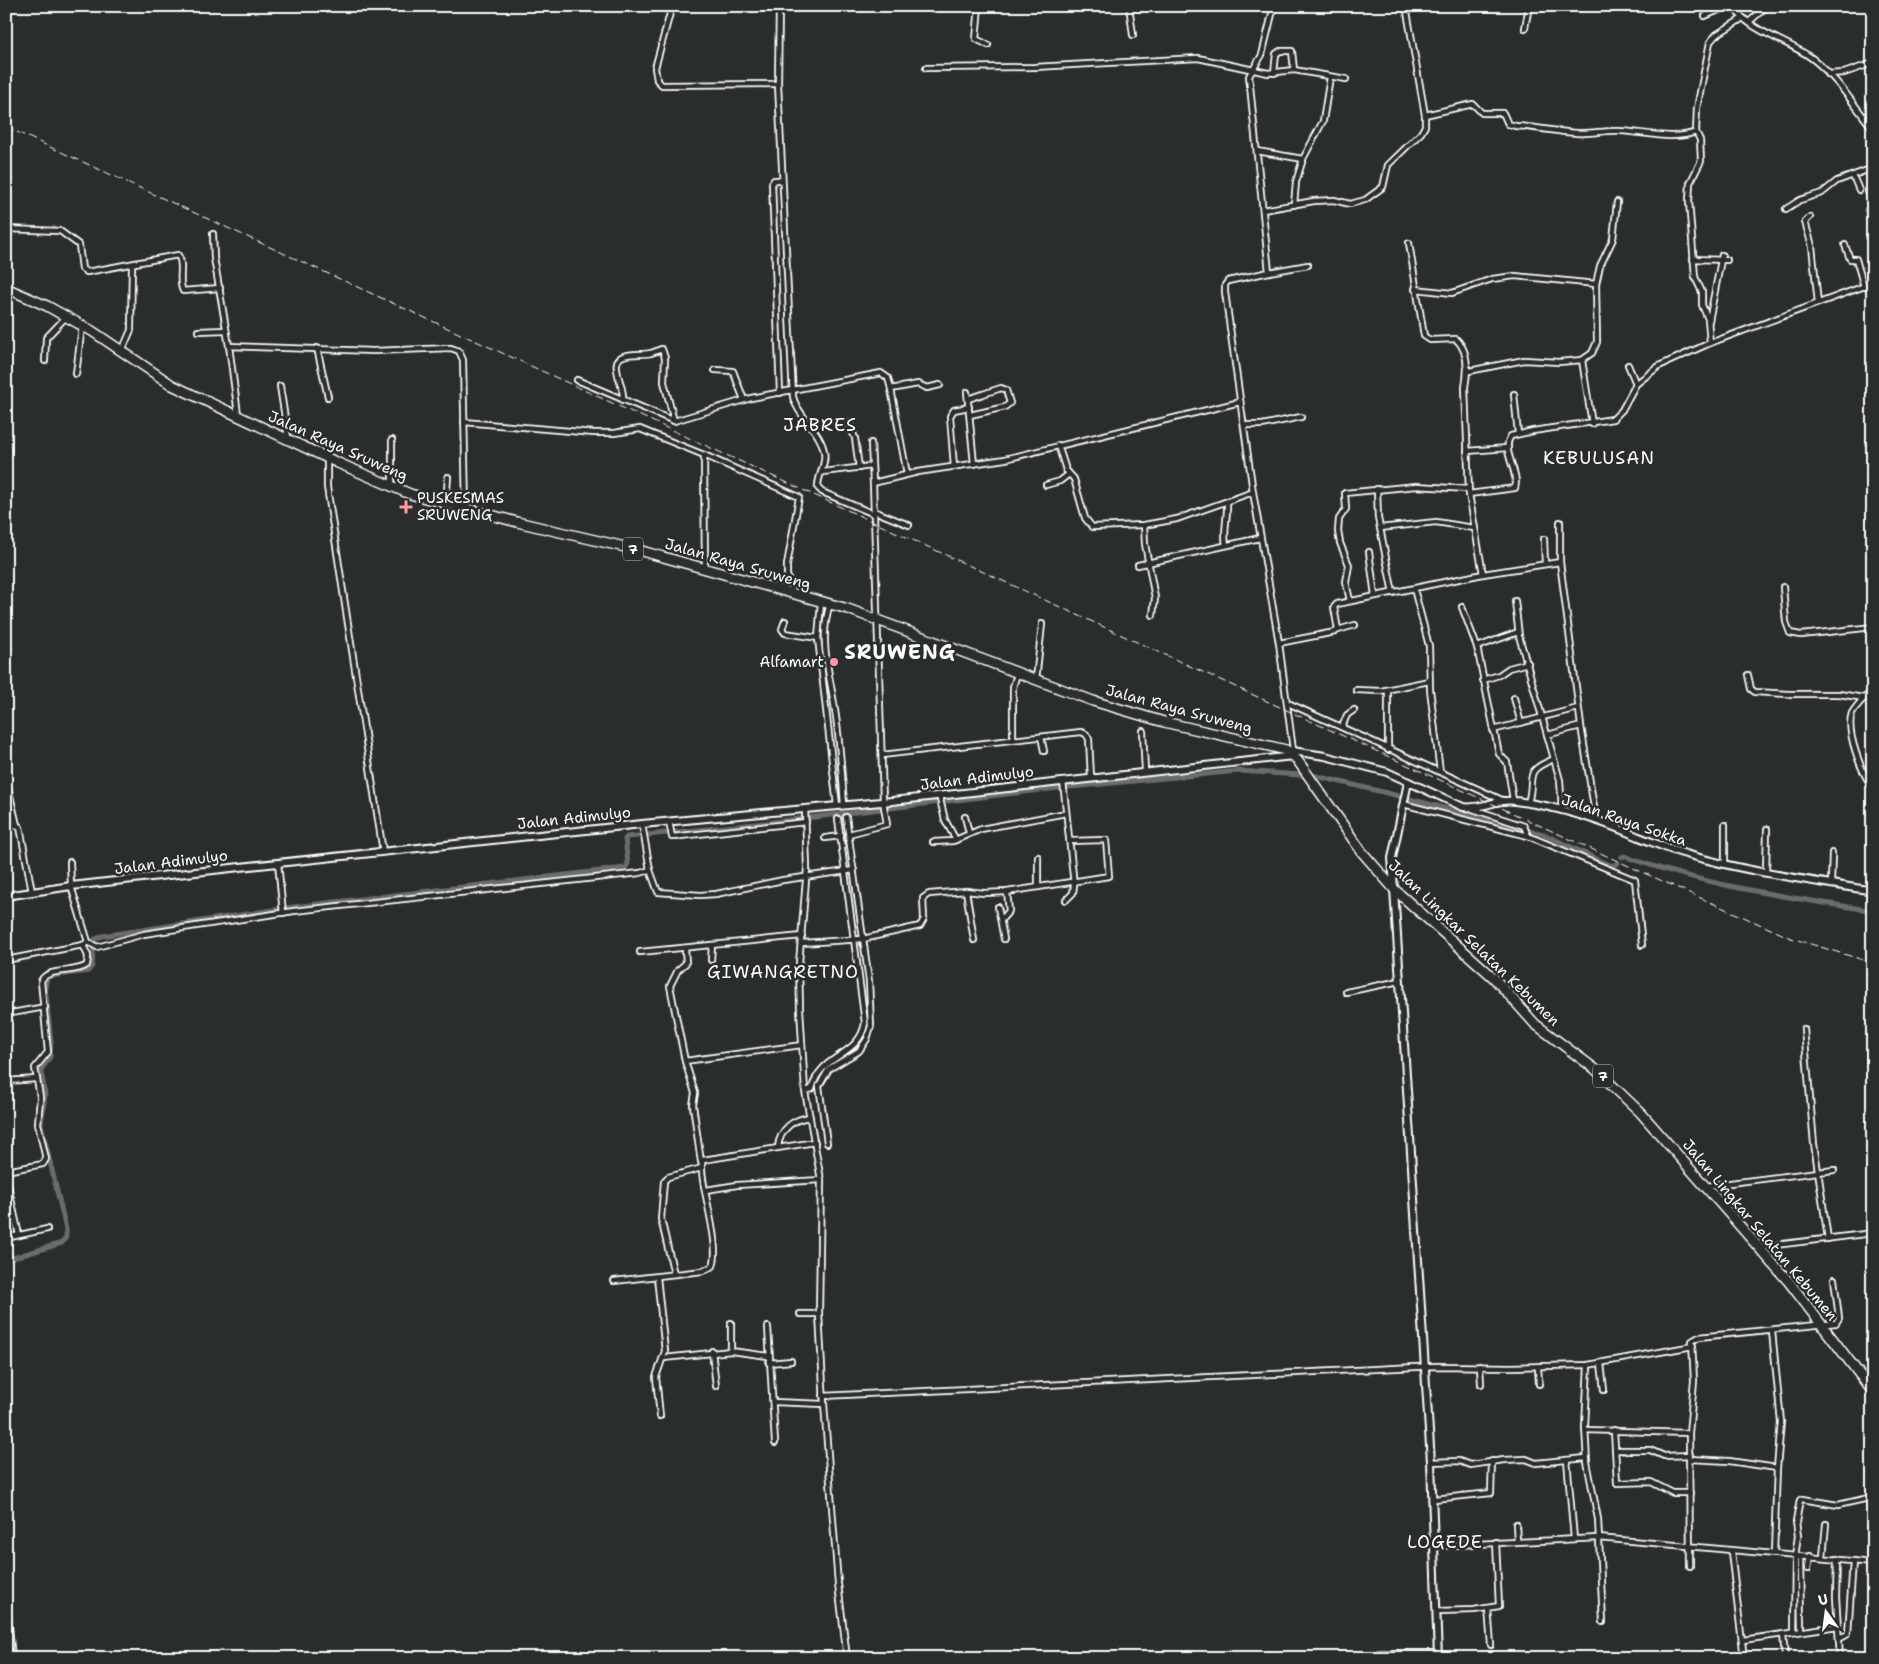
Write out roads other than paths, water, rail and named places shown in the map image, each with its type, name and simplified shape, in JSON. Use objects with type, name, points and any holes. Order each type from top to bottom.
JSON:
[{"type":"highway","name":"Jalan Raya Sruweng","points":[[6,288],[82,325],[172,385],[392,486],[466,509],[705,569],[826,603],[876,619],[1018,674],[1147,718],[1291,752]]},
{"type":"highway","name":"Jalan Lingkar Selatan Kebumen","points":[[1291,752],[1362,852],[1395,890],[1493,976],[1535,1024],[1595,1069],[1620,1092],[1759,1247],[1822,1324],[1873,1392]]},
{"type":"street","points":[[672,6],[655,68],[657,80],[662,85],[778,84]]},
{"type":"street","points":[[779,6],[778,84],[792,391],[795,404],[823,446],[825,458],[823,472],[818,484],[820,490],[909,525]]},
{"type":"street","points":[[979,6],[976,39],[988,45]]},
{"type":"street","points":[[1129,6],[1133,35]]},
{"type":"street","points":[[1269,272],[1249,80],[1252,70],[1262,55],[1274,6]]},
{"type":"street","points":[[1263,210],[1324,200],[1350,204],[1370,198],[1385,183],[1386,168],[1390,162],[1421,132],[1425,126],[1425,115],[1406,6]]},
{"type":"street","points":[[1525,28],[1529,6]]},
{"type":"street","points":[[1705,16],[1728,6]]},
{"type":"street","points":[[1733,6],[1749,22],[1813,59],[1828,74],[1873,129]]},
{"type":"street","points":[[1749,22],[1767,6]]},
{"type":"street","points":[[1710,343],[1708,322],[1702,305],[1701,290],[1695,279],[1689,187],[1700,167],[1702,153],[1700,140],[1696,132],[1697,108],[1710,42],[1716,35],[1743,18]]},
{"type":"street","points":[[1274,73],[1276,54],[1280,51],[1292,52],[1294,70]]},
{"type":"street","points":[[926,68],[1035,68],[1198,58],[1252,70],[1274,73],[1294,70],[1346,79]]},
{"type":"street","points":[[1828,74],[1844,74],[1873,64]]},
{"type":"street","points":[[1294,205],[1296,182],[1304,159],[1323,121],[1330,77]]},
{"type":"street","points":[[1425,115],[1473,104],[1482,113],[1504,113],[1508,124],[1516,126],[1598,134],[1617,131],[1666,136],[1696,132]]},
{"type":"street","points":[[1257,151],[1304,159]]},
{"type":"street","points":[[6,153],[6,197]]},
{"type":"street","points":[[1786,209],[1796,202],[1822,193],[1837,181],[1873,168]]},
{"type":"street","points":[[1854,176],[1858,190]]},
{"type":"street","points":[[780,393],[772,183],[782,180]]},
{"type":"street","points":[[1868,191],[1873,206]]},
{"type":"street","points":[[1469,371],[1524,360],[1559,362],[1582,360],[1595,348],[1598,339],[1596,284],[1600,266],[1614,234],[1617,202]]},
{"type":"street","points":[[6,203],[6,229],[60,231],[68,235],[70,240],[79,245],[84,272],[96,272],[178,255],[183,291],[220,288]]},
{"type":"street","points":[[1868,210],[1873,223]]},
{"type":"street","points":[[1810,217],[1806,219],[1805,223],[1812,246],[1818,302]]},
{"type":"street","points":[[213,234],[238,416]]},
{"type":"street","points":[[1408,243],[1424,336],[1430,340],[1456,339],[1463,351],[1469,371],[1465,387],[1468,491],[1483,574]]},
{"type":"street","points":[[1845,245],[1850,259],[1856,260],[1864,287]]},
{"type":"street","points":[[1693,259],[1723,258],[1708,322]]},
{"type":"street","points":[[122,351],[130,330],[132,264]]},
{"type":"street","points":[[1308,265],[1232,280],[1225,285],[1253,492],[1288,703],[1291,752],[1355,763],[1408,782],[1456,805],[1474,809],[1526,828],[1528,835]]},
{"type":"street","points":[[1415,289],[1452,293],[1492,279],[1515,276],[1596,284]]},
{"type":"street","points":[[1350,602],[1346,579],[1349,565],[1340,544],[1338,531],[1340,519],[1346,509],[1345,495],[1348,492],[1416,486],[1468,491],[1515,488],[1516,480],[1508,448],[1509,438],[1518,434],[1607,421],[1618,416],[1636,384],[1659,366],[1710,343],[1873,283]]},
{"type":"street","points":[[776,303],[788,302]]},
{"type":"street","points":[[44,361],[46,338],[66,316]]},
{"type":"street","points":[[777,319],[790,318]]},
{"type":"street","points":[[76,374],[82,325]]},
{"type":"street","points":[[198,331],[226,330]]},
{"type":"street","points":[[229,346],[374,351],[451,348],[459,351],[463,360],[466,509]]},
{"type":"street","points":[[317,348],[328,397]]},
{"type":"street","points":[[623,400],[623,391],[616,367],[620,358],[629,354],[650,354],[663,350],[664,382],[674,421]]},
{"type":"street","points":[[1582,360],[1592,424]]},
{"type":"street","points":[[1628,364],[1636,384]]},
{"type":"street","points":[[715,370],[733,371],[744,400]]},
{"type":"street","points":[[577,380],[674,421],[744,400],[876,373],[885,374],[891,389],[907,474]]},
{"type":"street","points":[[891,389],[916,384],[926,388],[940,385]]},
{"type":"street","points":[[280,386],[288,439]]},
{"type":"street","points":[[968,399],[1001,388],[1006,390],[1010,403],[1005,407],[970,415]]},
{"type":"street","points":[[967,392],[974,464]]},
{"type":"street","points":[[1514,394],[1518,434]]},
{"type":"street","points":[[873,483],[907,474],[1005,459],[1240,402]]},
{"type":"street","points":[[954,466],[950,416],[954,410],[969,407]]},
{"type":"street","points":[[1244,425],[1262,424],[1301,417]]},
{"type":"street","points":[[464,422],[594,433],[614,433],[640,429],[799,497],[787,565],[793,594]]},
{"type":"street","points":[[849,423],[856,442],[859,468]]},
{"type":"street","points":[[392,440],[392,486]]},
{"type":"street","points":[[849,834],[887,824],[883,803],[873,483],[870,444]]},
{"type":"street","points":[[1058,445],[1069,474],[1074,479],[1086,522],[1092,527],[1144,524],[1177,519],[1253,492]]},
{"type":"street","points":[[1467,451],[1508,448]]},
{"type":"street","points":[[704,455],[705,569]]},
{"type":"street","points":[[327,457],[327,487],[383,852]]},
{"type":"street","points":[[823,472],[872,466]]},
{"type":"street","points":[[1046,485],[1060,481],[1069,474]]},
{"type":"street","points":[[446,503],[448,477]]},
{"type":"street","points":[[1377,489],[1380,528],[1393,593]]},
{"type":"street","points":[[1226,545],[1224,534],[1227,502]]},
{"type":"street","points":[[1380,528],[1436,522],[1474,528]]},
{"type":"street","points":[[1560,522],[1560,562],[1578,708],[1596,820]]},
{"type":"street","points":[[1144,524],[1148,562],[1155,598],[1153,615]]},
{"type":"street","points":[[1138,565],[1260,538]]},
{"type":"street","points":[[1544,539],[1545,564]]},
{"type":"street","points":[[1369,552],[1376,596]]},
{"type":"street","points":[[1338,630],[1334,607],[1350,602],[1483,574],[1560,562]]},
{"type":"street","points":[[1783,587],[1786,622],[1790,632],[1807,635],[1873,627]]},
{"type":"street","points":[[1414,589],[1429,646],[1429,681],[1440,772]]},
{"type":"street","points":[[1515,602],[1518,632],[1562,790],[1562,811]]},
{"type":"street","points":[[826,603],[818,638],[841,806]]},
{"type":"street","points":[[826,603],[824,639],[835,710],[841,806]]},
{"type":"street","points":[[1462,607],[1477,647],[1499,756],[1507,762],[1513,800]]},
{"type":"street","points":[[784,621],[782,629],[784,633],[818,638]]},
{"type":"street","points":[[1036,680],[1042,624]]},
{"type":"street","points":[[1279,642],[1323,636],[1355,625]]},
{"type":"street","points":[[1477,647],[1518,632]]},
{"type":"street","points":[[1483,680],[1499,675],[1508,668],[1528,663]]},
{"type":"street","points":[[1013,740],[1013,687],[1018,674]]},
{"type":"street","points":[[1748,675],[1750,686],[1755,692],[1839,694],[1864,698]]},
{"type":"street","points":[[1356,690],[1388,690],[1429,681]]},
{"type":"street","points":[[1388,690],[1388,750]]},
{"type":"street","points":[[1873,690],[1864,698],[1852,714],[1851,729],[1862,769],[1873,788]]},
{"type":"street","points":[[1514,698],[1521,723]]},
{"type":"street","points":[[1288,703],[1342,726],[1388,750],[1503,800]]},
{"type":"street","points":[[1493,730],[1578,708]]},
{"type":"street","points":[[828,710],[835,710]]},
{"type":"street","points":[[1342,726],[1347,715],[1354,710]]},
{"type":"street","points":[[1547,735],[1581,726]]},
{"type":"street","points":[[1143,731],[1146,771]]},
{"type":"street","points":[[882,756],[1078,732],[1086,734],[1090,750],[1091,777]]},
{"type":"street","points":[[1041,737],[1044,751]]},
{"type":"street","name":"Jalan Adimulyo","points":[[6,896],[70,886],[669,821],[806,816],[841,806],[940,797],[1291,752]]},
{"type":"street","points":[[1528,803],[1531,793],[1530,781],[1535,769],[1554,759]]},
{"type":"street","points":[[1063,782],[1074,882],[1073,893],[1066,900]]},
{"type":"street","points":[[1379,1653],[1438,1656],[1434,1499],[1392,850],[1408,782]]},
{"type":"street","points":[[7,783],[17,825],[20,827],[32,892]]},
{"type":"street","points":[[940,797],[945,820],[956,840]]},
{"type":"street","points":[[1404,799],[1528,835],[1635,880],[1642,945]]},
{"type":"street","name":"Jalan Raya Sokka","points":[[1474,809],[1493,801],[1513,800],[1528,803],[1596,820],[1685,854],[1766,873],[1873,891]]},
{"type":"street","points":[[933,842],[956,840],[985,828],[1066,813]]},
{"type":"street","points":[[669,821],[670,836],[724,832],[806,816],[807,878],[799,980],[802,1045],[806,1091],[821,1180],[819,1314],[838,1584],[847,1658]]},
{"type":"street","points":[[965,816],[969,833]]},
{"type":"street","points":[[827,1143],[818,1089],[829,1069],[854,1055],[865,1043],[870,1031],[872,1011],[846,817]]},
{"type":"street","points":[[812,1089],[823,1066],[851,1049],[864,1029],[861,983],[838,819]]},
{"type":"street","points":[[642,824],[650,870],[658,892],[700,895],[854,870]]},
{"type":"street","points":[[6,827],[17,825]]},
{"type":"street","points":[[1725,825],[1725,864]]},
{"type":"street","points":[[1766,873],[1767,829]]},
{"type":"street","points":[[825,838],[841,836]]},
{"type":"street","points":[[802,943],[863,939],[923,924],[925,895],[966,891],[984,893],[1008,892],[1109,876],[1107,841],[1102,839],[1070,841]]},
{"type":"street","points":[[1831,884],[1832,853]]},
{"type":"street","points":[[1038,858],[1038,888]]},
{"type":"street","points":[[6,1170],[43,1164],[46,1159],[38,1124],[40,1097],[35,1068],[48,1052],[42,986],[43,977],[49,973],[77,970],[87,965],[87,943],[70,886],[70,862]]},
{"type":"street","points":[[279,864],[283,912]]},
{"type":"street","points":[[6,960],[87,943],[94,947],[144,934],[283,912],[650,870]]},
{"type":"street","points":[[966,891],[974,940]]},
{"type":"street","points":[[1001,920],[1009,911],[1008,892]]},
{"type":"street","points":[[998,907],[1004,939]]},
{"type":"street","points":[[640,952],[802,936]]},
{"type":"street","points":[[711,960],[712,945]]},
{"type":"street","points":[[614,1281],[703,1271],[710,1268],[714,1262],[706,1190],[693,1105],[695,1093],[685,1061],[670,986],[678,970],[686,963],[685,948]]},
{"type":"street","points":[[861,983],[869,981]]},
{"type":"street","points":[[1346,992],[1400,981]]},
{"type":"street","points":[[6,1014],[44,1007]]},
{"type":"street","points":[[864,1029],[870,1031]]},
{"type":"street","points":[[1804,1029],[1817,1171],[1828,1239]]},
{"type":"street","points":[[685,1061],[802,1045]]},
{"type":"street","points":[[851,1049],[854,1055]]},
{"type":"street","points":[[823,1066],[829,1069]]},
{"type":"street","points":[[6,1081],[37,1079]]},
{"type":"street","points":[[806,1091],[818,1089]]},
{"type":"street","points":[[778,1147],[781,1136],[792,1122],[810,1117]]},
{"type":"street","points":[[701,1162],[710,1158],[815,1142]]},
{"type":"street","points":[[674,1274],[661,1219],[664,1181],[668,1177],[702,1168]]},
{"type":"street","points":[[1704,1186],[1834,1170]]},
{"type":"street","points":[[6,1176],[19,1235]]},
{"type":"street","points":[[706,1190],[737,1185],[821,1180]]},
{"type":"street","points":[[6,1238],[47,1229]]},
{"type":"street","points":[[1759,1247],[1873,1233]]},
{"type":"street","points":[[657,1277],[665,1351],[656,1377],[660,1416]]},
{"type":"street","points":[[1690,1566],[1689,1433],[1694,1381],[1692,1341],[1699,1337],[1836,1323],[1839,1320],[1834,1279]]},
{"type":"street","points":[[800,1314],[819,1314]]},
{"type":"street","points":[[731,1323],[731,1351]]},
{"type":"street","points":[[768,1327],[768,1356],[774,1402],[776,1444]]},
{"type":"street","points":[[1772,1331],[1781,1422],[1777,1468],[1774,1554]]},
{"type":"street","points":[[824,1396],[1425,1367],[1588,1365],[1693,1346]]},
{"type":"street","points":[[664,1358],[712,1351],[731,1351],[768,1356]]},
{"type":"street","points":[[712,1351],[716,1386]]},
{"type":"street","points":[[769,1363],[791,1361]]},
{"type":"street","points":[[1601,1363],[1604,1390]]},
{"type":"street","points":[[1588,1365],[1585,1430],[1586,1458],[1589,1482],[1598,1519],[1603,1599],[1602,1622]]},
{"type":"street","points":[[1480,1366],[1481,1384]]},
{"type":"street","points":[[1538,1367],[1539,1384]]},
{"type":"street","points":[[774,1402],[824,1404]]},
{"type":"street","points":[[1585,1430],[1689,1433]]},
{"type":"street","points":[[1614,1430],[1617,1483],[1651,1482],[1673,1493],[1690,1493]]},
{"type":"street","points":[[1615,1450],[1650,1450],[1664,1456],[1729,1461],[1777,1468]]},
{"type":"street","points":[[1431,1462],[1459,1460],[1470,1465],[1523,1459],[1536,1462],[1586,1458]]},
{"type":"street","points":[[1567,1460],[1574,1539]]},
{"type":"street","points":[[1434,1499],[1492,1493],[1492,1461]]},
{"type":"street","points":[[1794,1632],[1798,1539],[1796,1522],[1801,1499],[1841,1505],[1873,1497]]},
{"type":"street","points":[[1516,1524],[1517,1541]]},
{"type":"street","points":[[1823,1557],[1826,1524]]},
{"type":"street","points":[[1436,1546],[1598,1538],[1690,1546],[1731,1552],[1823,1557],[1873,1563]]},
{"type":"street","points":[[1438,1611],[1488,1608],[1499,1604],[1496,1542]]},
{"type":"street","points":[[1731,1552],[1744,1658]]},
{"type":"street","points":[[1797,1556],[1801,1631]]},
{"type":"street","points":[[1808,1569],[1810,1556]]},
{"type":"street","points":[[1837,1559],[1840,1658]]},
{"type":"street","points":[[1839,1639],[1848,1634],[1852,1561]]},
{"type":"street","points":[[6,1598],[12,1658]]},
{"type":"street","points":[[1488,1608],[1491,1645]]},
{"type":"street","points":[[1743,1640],[1838,1626]]},
{"type":"street","points":[[1783,1634],[1785,1658]]},
{"type":"waterway","points":[[6,1260],[62,1243],[66,1237],[66,1229],[41,1124],[45,1095],[41,1070],[50,1057],[51,1041],[45,987],[47,978],[51,976],[88,971],[92,966],[94,940],[102,936],[293,907],[625,868],[628,864],[625,839],[627,837],[756,824],[1049,789],[1239,771],[1316,776],[1387,793],[1543,834],[1612,866],[1618,863]]},
{"type":"waterway","points":[[1622,857],[1747,890],[1873,911]]},
{"type":"railway","points":[[6,127],[1642,872],[1791,938],[1873,963]]},
{"type":"place","name":"PUSKESMAS SRUWENG","points":[[406,507]]},
{"type":"place","name":"Alfamart","points":[[834,662]]},
{"type":"district","name":"JABRES","points":[[820,425]]},
{"type":"district","name":"KEBULUSAN","points":[[1599,458]]},
{"type":"district","name":"SRUWENG","points":[[900,652]]},
{"type":"district","name":"GIWANGRETNO","points":[[783,972]]},
{"type":"district","name":"LOGEDE","points":[[1445,1542]]}]
